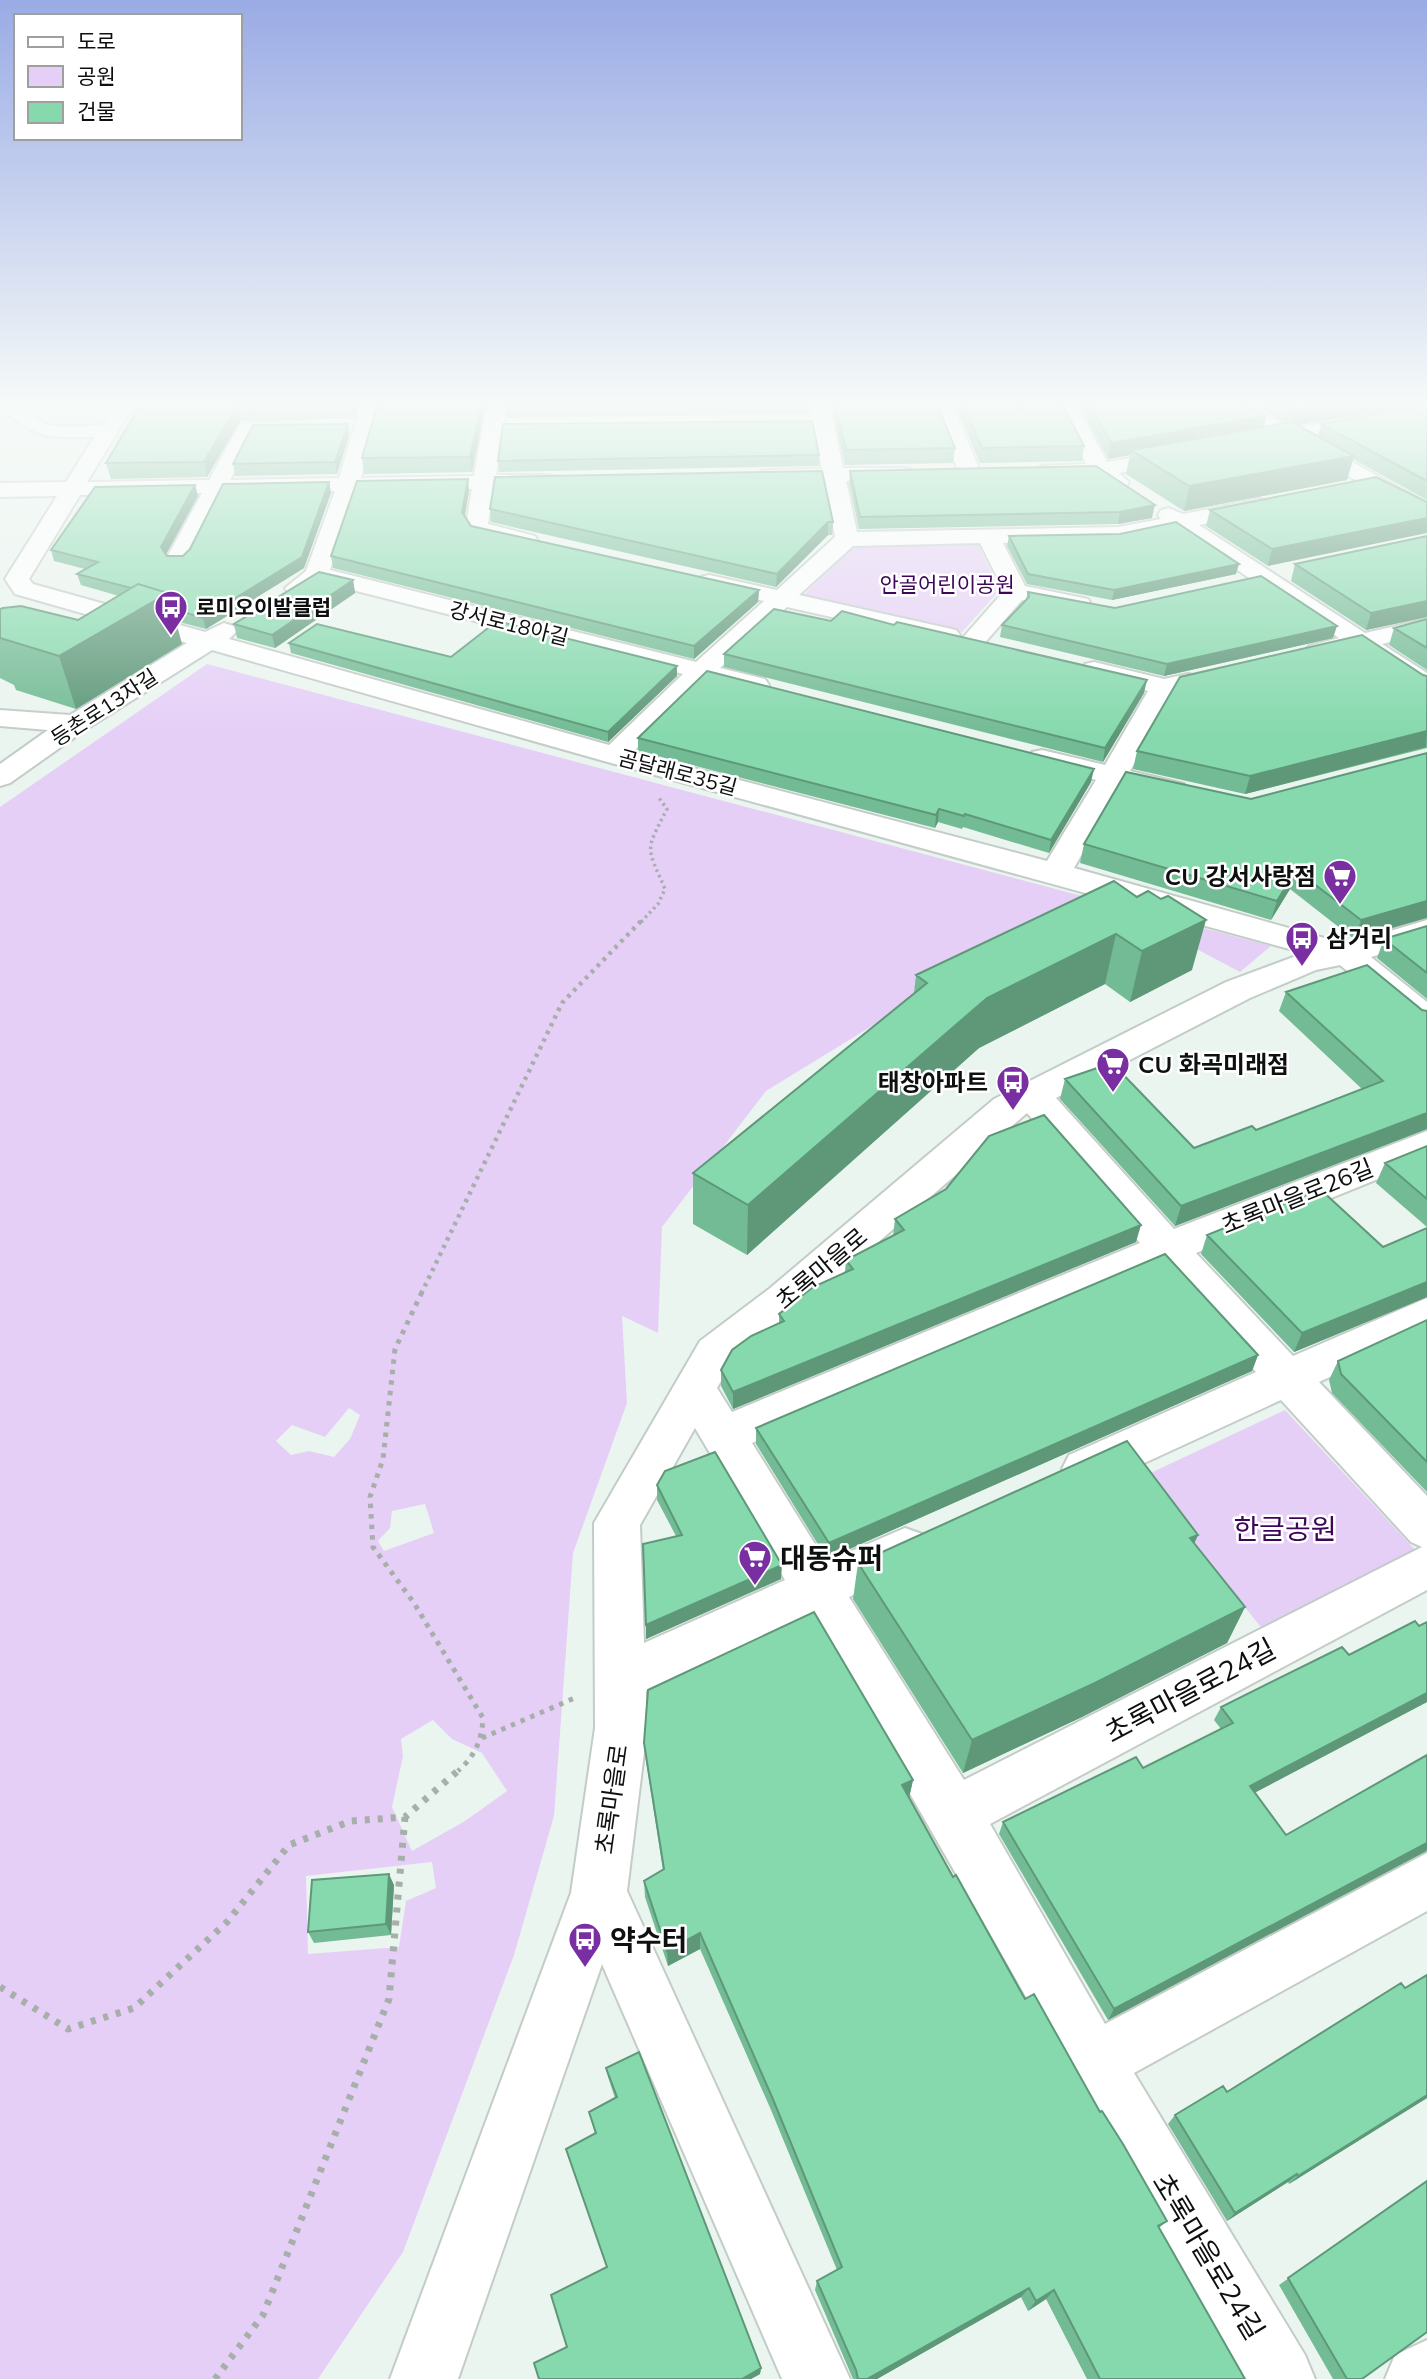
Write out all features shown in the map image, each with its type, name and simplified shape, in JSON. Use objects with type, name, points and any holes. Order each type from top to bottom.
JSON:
[{"type":"street","name":"곰달래로35길","points":[[57,513],[9,581],[24,589],[614,755],[1346,954]]},
{"type":"street","points":[[178,559],[204,513]]},
{"type":"street","points":[[274,601],[317,574],[338,513]]},
{"type":"street","points":[[479,513],[477,524],[481,530],[549,546]]},
{"type":"street","points":[[842,513],[847,539]]},
{"type":"street","points":[[1166,513],[1427,685]]},
{"type":"street","points":[[614,755],[701,671],[847,539],[1118,534],[1224,513]]},
{"type":"street","points":[[988,537],[1016,592]]},
{"type":"street","points":[[1225,585],[1290,571]]},
{"type":"street","name":"강서로18아길","points":[[317,574],[781,692]]},
{"type":"street","points":[[685,577],[998,647]]},
{"type":"street","points":[[1016,592],[1100,608]]},
{"type":"street","points":[[972,641],[1016,592]]},
{"type":"street","name":"등촌로13자길","points":[[0,777],[75,724],[242,621]]},
{"type":"street","points":[[1295,657],[1427,626]]},
{"type":"street","points":[[1074,666],[1164,687],[1216,675]]},
{"type":"street","points":[[1056,873],[1164,687]]},
{"type":"street","points":[[0,718],[75,724]]},
{"type":"street","points":[[1019,752],[1205,797]]},
{"type":"street","name":"초록마을로","points":[[424,2379],[599,1893],[621,1728],[617,1523],[715,1353],[785,1300],[1007,1108],[1238,990],[1307,962],[1346,954],[1427,930]]},
{"type":"street","points":[[1346,954],[1427,1018]]},
{"type":"street","points":[[1032,1095],[1167,1248],[1427,1528]]},
{"type":"street","name":"초록마을로26길","points":[[1167,1248],[1427,1144]]},
{"type":"street","points":[[725,1435],[1167,1248]]},
{"type":"street","points":[[1045,1487],[1289,1379],[1427,1314]]},
{"type":"street","name":"초록마을로24길","points":[[694,1388],[954,1814],[1094,2062],[1282,2379]]},
{"type":"street","points":[[620,1678],[943,1532]]},
{"type":"street","name":"초록마을로24길","points":[[954,1814],[1427,1566]]},
{"type":"street","points":[[1094,2062],[1427,1881]]},
{"type":"street","points":[[599,1893],[816,2379]]},
{"type":"street","points":[[1419,2379],[1427,2373]]},
{"type":"path","points":[[0,1987],[68,2029],[134,2008],[227,1922],[289,1844],[351,1821],[405,1817],[468,1762],[482,1738],[483,1718],[471,1694],[414,1603],[373,1547],[370,1497],[383,1459],[395,1349],[562,1003],[658,904],[665,889],[649,852],[650,842],[667,809],[656,794]]},
{"type":"path","points":[[482,1738],[620,1678]]},
{"type":"path","points":[[215,2379],[263,2315],[389,1999],[405,1817]]},
{"type":"green space","name":"안골어린이공원","points":[[859,542],[977,542],[1000,590],[962,632],[802,596]]},
{"type":"green space","points":[[207,664],[1271,946],[1240,972],[1172,936],[929,991],[766,1091],[662,1227],[658,1333],[622,1316],[627,1403],[573,1553],[554,1816],[514,1955],[403,2252],[318,2379],[0,2379],[0,807]],"holes":[[[349,1408],[360,1415],[350,1439],[334,1457],[309,1451],[291,1455],[276,1441],[292,1425],[325,1437]],[[425,1504],[434,1533],[384,1551],[378,1541],[390,1528],[392,1511]],[[433,1720],[452,1739],[482,1753],[507,1791],[465,1821],[412,1851],[392,1807],[403,1756],[401,1739]],[[432,1862],[436,1888],[406,1901],[399,1947],[308,1954],[306,1876]]]},
{"type":"green space","name":"한글공원","points":[[1285,1410],[1421,1556],[1267,1635],[1142,1477]]},
{"type":"building","points":[[77,513],[180,513],[161,547],[167,556],[183,556],[190,549],[208,513],[318,513],[302,557],[203,618],[173,609],[179,605],[171,603],[168,593],[138,584],[131,588],[77,574],[98,562],[51,550]]},
{"type":"building","points":[[346,513],[463,513],[471,526],[759,590],[694,646],[331,556]]},
{"type":"building","points":[[508,513],[831,513],[833,522],[828,522],[777,574]]},
{"type":"building","points":[[859,513],[1067,513],[860,517]]},
{"type":"building","points":[[1215,513],[1427,513],[1427,518],[1272,549]]},
{"type":"building","points":[[1176,522],[1239,564],[1114,590],[1028,574],[1009,536],[1120,534]]},
{"type":"building","points":[[1427,536],[1427,601],[1371,613],[1295,564]]},
{"type":"building","points":[[319,572],[353,580],[272,635],[234,624]]},
{"type":"building","points":[[1261,576],[1337,626],[1167,664],[1002,625],[1029,597],[1028,592],[1115,608]]},
{"type":"building","points":[[138,584],[168,593],[59,656],[0,638],[0,609],[21,606],[78,620]]},
{"type":"building","points":[[774,609],[831,621],[842,611],[894,625],[897,622],[1147,680],[1105,748],[724,654]]},
{"type":"building","points":[[1427,619],[1427,648],[1394,628]]},
{"type":"building","points":[[497,621],[677,666],[608,732],[289,643],[317,624],[451,657]]},
{"type":"building","points":[[1362,635],[1427,676],[1427,731],[1250,776],[1137,751],[1180,677]]},
{"type":"building","points":[[707,671],[1094,769],[1051,840],[965,814],[964,816],[939,809],[936,815],[638,738]]},
{"type":"building","points":[[1427,753],[1427,901],[1361,920],[1296,870],[1277,901],[1084,844],[1126,772],[1251,799]]},
{"type":"building","points":[[1114,881],[1137,897],[1148,891],[1161,899],[1168,896],[1206,920],[1142,951],[1116,934],[987,998],[748,1205],[693,1173],[927,983],[916,975]]},
{"type":"building","points":[[1427,926],[1427,973],[1384,939]]},
{"type":"building","points":[[1367,965],[1422,1010],[1427,1011],[1427,1113],[1181,1206],[1065,1079],[1112,1063],[1194,1148],[1252,1126],[1256,1130],[1383,1081],[1286,992]]},
{"type":"building","points":[[1044,1115],[1141,1225],[733,1392],[721,1370],[732,1350],[751,1336],[784,1321],[779,1314],[813,1287],[853,1269],[846,1260],[904,1230],[895,1219],[946,1189],[989,1136]]},
{"type":"building","points":[[1427,1146],[1427,1199],[1385,1163]]},
{"type":"building","points":[[1320,1189],[1383,1247],[1427,1228],[1427,1282],[1302,1333],[1207,1235]]},
{"type":"building","points":[[1165,1254],[1258,1355],[829,1543],[756,1428]]},
{"type":"building","points":[[1427,1320],[1427,1462],[1341,1374],[1338,1361]]},
{"type":"building","points":[[1127,1441],[1198,1535],[1190,1538],[1245,1607],[1095,1683],[972,1740],[858,1563]]},
{"type":"building","points":[[715,1452],[782,1565],[646,1625],[643,1544],[682,1535],[657,1485],[665,1471]]},
{"type":"building","points":[[814,1612],[913,1780],[902,1785],[953,1877],[956,1875],[1025,1999],[1034,1994],[1100,2112],[1102,2111],[1123,2144],[1167,2221],[1158,2226],[1245,2379],[1100,2379],[1054,2290],[1036,2301],[1029,2288],[867,2379],[858,2379],[817,2281],[842,2267],[772,2097],[700,1933],[667,1951],[644,1881],[664,1869],[644,1743],[648,1690]]},
{"type":"building","points":[[1415,1621],[1419,1626],[1427,1622],[1427,1693],[1250,1786],[1286,1835],[1427,1755],[1427,1843],[1114,2009],[1003,1822],[1136,1757],[1143,1768],[1233,1723],[1221,1707],[1342,1647],[1349,1655]]},
{"type":"building","points":[[389,1874],[386,1924],[308,1932],[312,1880]]},
{"type":"building","points":[[1427,1975],[1427,2095],[1235,2213],[1175,2115],[1223,2086],[1227,2092],[1401,1983],[1405,1988]]},
{"type":"building","points":[[639,2052],[761,2368],[742,2379],[539,2379],[534,2363],[567,2347],[551,2295],[607,2267],[566,2149],[596,2133],[589,2112],[617,2097],[606,2068]]},
{"type":"building","points":[[1427,2181],[1427,2332],[1362,2379],[1347,2379],[1288,2278]]},
{"type":"place","name":"로미오이발클럽","points":[[171,637]]},
{"type":"place","name":"CU 강서사랑점","points":[[1340,906]]},
{"type":"place","name":"삼거리","points":[[1302,968]]},
{"type":"place","name":"CU 화곡미래점","points":[[1113,1094]]},
{"type":"place","name":"태창아파트","points":[[1013,1112]]},
{"type":"place","name":"대동슈퍼","points":[[755,1587]]},
{"type":"place","name":"약수터","points":[[585,1969]]}]
